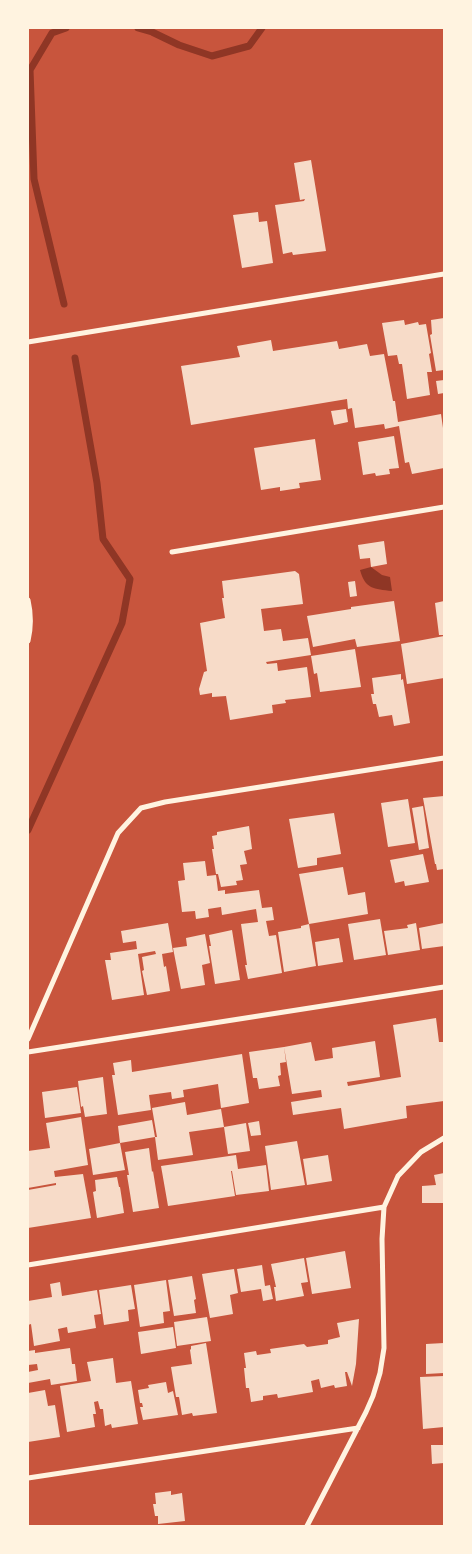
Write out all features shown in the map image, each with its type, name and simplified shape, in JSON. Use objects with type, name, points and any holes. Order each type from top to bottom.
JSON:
[{"type":"street","points":[[28,342],[444,274]]},
{"type":"street","points":[[172,552],[444,507]]},
{"type":"street","points":[[28,600],[30,610],[28,641]]},
{"type":"street","points":[[28,1040],[118,833],[141,808],[165,802],[444,758]]},
{"type":"street","points":[[28,1052],[444,987]]},
{"type":"street","points":[[307,1526],[358,1428],[373,1396],[380,1373],[384,1348],[382,1239],[384,1206],[398,1176],[421,1152],[444,1138]]},
{"type":"street","points":[[28,1265],[384,1206]]},
{"type":"street","points":[[28,1478],[358,1428]]},
{"type":"shaded area","points":[[371,567],[382,575],[390,577],[392,591],[371,587],[365,581],[360,570]]},
{"type":"building","points":[[311,160],[326,251],[293,255],[292,252],[283,254],[275,205],[304,201],[305,199],[300,200],[294,163]]},
{"type":"building","points":[[258,212],[259,222],[267,221],[273,263],[242,268],[233,215]]},
{"type":"building","points":[[444,318],[444,370],[436,371],[430,335],[432,334],[431,320]]},
{"type":"building","points":[[404,320],[405,325],[418,322],[419,325],[426,324],[431,353],[429,354],[432,372],[427,372],[430,395],[407,399],[402,364],[399,364],[397,355],[388,356],[382,323]]},
{"type":"building","points":[[271,340],[273,351],[337,341],[339,349],[367,344],[370,356],[384,354],[398,422],[441,414],[444,435],[444,468],[412,474],[409,462],[405,463],[399,426],[385,429],[384,424],[355,428],[352,408],[348,409],[347,399],[191,425],[181,366],[240,357],[237,346]]},
{"type":"building","points":[[444,380],[444,393],[438,394],[436,381]]},
{"type":"building","points":[[346,409],[348,422],[334,425],[331,411]]},
{"type":"building","points":[[394,436],[399,468],[389,469],[390,474],[376,476],[375,473],[363,475],[358,442]]},
{"type":"building","points":[[315,439],[321,480],[299,483],[300,488],[280,491],[280,487],[261,490],[254,448]]},
{"type":"building","points":[[384,541],[387,564],[371,567],[370,558],[360,559],[358,545]]},
{"type":"building","points":[[295,571],[299,574],[303,604],[261,609],[264,631],[281,629],[283,641],[308,638],[311,655],[266,662],[267,664],[277,663],[278,671],[307,667],[311,697],[285,700],[286,703],[272,705],[273,713],[230,720],[226,696],[212,697],[212,693],[200,695],[199,689],[204,672],[207,671],[200,623],[225,618],[222,581]]},
{"type":"building","points":[[355,581],[357,596],[350,597],[348,582]]},
{"type":"building","points":[[394,601],[400,641],[357,647],[355,639],[313,647],[307,616]]},
{"type":"building","points":[[444,601],[444,635],[439,635],[435,603]]},
{"type":"building","points":[[444,636],[444,678],[407,684],[401,644]]},
{"type":"building","points":[[355,649],[361,687],[320,692],[317,673],[314,674],[311,656]]},
{"type":"building","points":[[401,674],[410,723],[394,726],[392,715],[379,717],[376,704],[373,704],[371,694],[374,694],[372,678]]},
{"type":"building","points":[[444,796],[444,869],[437,870],[423,798]]},
{"type":"building","points":[[408,799],[415,843],[388,847],[381,803]]},
{"type":"building","points":[[423,806],[429,848],[419,850],[412,808]]},
{"type":"building","points":[[334,813],[341,854],[317,858],[317,865],[298,868],[289,819]]},
{"type":"building","points":[[249,826],[252,849],[244,851],[247,864],[240,865],[243,880],[236,881],[237,885],[221,887],[218,874],[216,874],[212,836],[217,835],[217,832]]},
{"type":"building","points":[[423,854],[429,882],[405,886],[404,881],[395,883],[390,860]]},
{"type":"building","points":[[205,861],[207,876],[216,875],[218,891],[225,890],[225,894],[259,890],[262,908],[272,907],[274,920],[266,921],[269,936],[276,935],[282,973],[248,979],[241,924],[258,922],[256,909],[222,915],[221,907],[208,909],[209,917],[196,919],[195,911],[182,912],[178,881],[185,880],[183,863]]},
{"type":"building","points":[[343,867],[348,895],[365,892],[368,914],[309,924],[299,874]]},
{"type":"building","points":[[380,919],[386,955],[354,960],[348,924]]},
{"type":"building","points":[[168,923],[173,952],[162,954],[170,991],[147,995],[142,971],[144,970],[142,957],[156,954],[155,951],[138,954],[144,995],[112,1000],[105,960],[111,960],[110,953],[137,949],[136,941],[123,943],[121,931]]},
{"type":"building","points":[[416,923],[420,950],[388,955],[384,931],[408,928],[407,925]]},
{"type":"building","points":[[444,923],[444,946],[422,949],[419,928]]},
{"type":"building","points":[[309,924],[316,966],[284,972],[278,932],[301,928],[301,926]]},
{"type":"building","points":[[232,930],[240,980],[215,984],[209,935]]},
{"type":"building","points":[[205,934],[210,963],[202,965],[205,985],[181,989],[173,948],[187,946],[186,938]]},
{"type":"building","points":[[339,938],[343,962],[318,966],[315,942]]},
{"type":"building","points":[[436,1018],[439,1042],[444,1042],[444,1101],[406,1106],[407,1118],[344,1129],[341,1108],[293,1115],[291,1102],[322,1097],[321,1090],[292,1094],[284,1047],[311,1042],[315,1061],[333,1058],[332,1048],[375,1041],[380,1077],[347,1082],[348,1086],[401,1077],[393,1025]]},
{"type":"building","points":[[284,1047],[286,1062],[280,1063],[281,1075],[278,1076],[280,1086],[259,1089],[257,1078],[253,1078],[249,1052]]},
{"type":"building","points":[[242,1054],[249,1103],[221,1108],[218,1084],[183,1090],[184,1097],[172,1099],[171,1092],[149,1095],[151,1110],[118,1115],[112,1075],[115,1075],[113,1063],[131,1060],[132,1072]]},
{"type":"building","points":[[103,1077],[107,1114],[85,1117],[83,1106],[81,1107],[78,1081]]},
{"type":"building","points":[[77,1087],[81,1113],[45,1118],[42,1092]]},
{"type":"building","points":[[185,1102],[187,1115],[221,1109],[224,1127],[189,1132],[193,1155],[158,1160],[155,1137],[157,1137],[152,1108]]},
{"type":"building","points":[[81,1117],[88,1165],[54,1171],[55,1177],[83,1174],[91,1218],[28,1228],[28,1190],[56,1185],[56,1183],[28,1188],[28,1151],[50,1148],[46,1123]]},
{"type":"building","points":[[152,1120],[155,1137],[120,1143],[118,1126]]},
{"type":"building","points":[[259,1121],[261,1135],[251,1136],[248,1123]]},
{"type":"building","points":[[246,1123],[250,1151],[228,1154],[224,1127]]},
{"type":"building","points":[[297,1141],[305,1185],[271,1190],[265,1146]]},
{"type":"building","points":[[120,1143],[125,1170],[93,1175],[89,1149]]},
{"type":"building","points":[[149,1148],[159,1208],[133,1212],[125,1152]]},
{"type":"building","points":[[236,1155],[238,1169],[266,1165],[269,1191],[236,1195],[231,1171],[235,1196],[168,1206],[161,1166]]},
{"type":"building","points":[[328,1155],[332,1181],[307,1185],[303,1159]]},
{"type":"building","points":[[444,1173],[444,1203],[422,1203],[422,1186],[436,1185],[434,1175]]},
{"type":"building","points":[[117,1177],[124,1213],[97,1218],[93,1192],[96,1191],[95,1180]]},
{"type":"building","points":[[345,1251],[351,1288],[312,1294],[306,1258]]},
{"type":"building","points":[[304,1258],[308,1282],[301,1283],[304,1296],[276,1301],[274,1287],[276,1287],[271,1264]]},
{"type":"building","points":[[262,1265],[265,1286],[270,1285],[273,1299],[263,1301],[261,1289],[241,1292],[237,1269]]},
{"type":"building","points":[[234,1269],[238,1293],[230,1295],[233,1314],[210,1318],[202,1274]]},
{"type":"building","points":[[192,1276],[196,1299],[194,1300],[196,1313],[174,1316],[168,1280]]},
{"type":"building","points":[[166,1280],[170,1311],[163,1312],[164,1323],[140,1327],[134,1285]]},
{"type":"building","points":[[60,1282],[62,1296],[97,1290],[101,1314],[94,1315],[96,1328],[68,1333],[67,1327],[58,1329],[60,1341],[34,1346],[31,1324],[28,1325],[28,1301],[52,1297],[50,1284]]},
{"type":"building","points":[[131,1285],[135,1309],[128,1310],[129,1321],[104,1325],[99,1290]]},
{"type":"building","points":[[207,1317],[211,1341],[177,1346],[174,1322]]},
{"type":"building","points":[[359,1319],[356,1364],[352,1386],[347,1372],[345,1372],[347,1386],[335,1388],[334,1385],[321,1388],[319,1379],[311,1381],[313,1392],[278,1398],[277,1394],[263,1396],[263,1400],[251,1402],[249,1388],[246,1388],[244,1353],[256,1351],[257,1355],[271,1353],[270,1349],[304,1344],[307,1347],[328,1344],[328,1340],[340,1337],[337,1323]]},
{"type":"building","points":[[173,1327],[176,1348],[141,1354],[138,1332]]},
{"type":"building","points":[[206,1343],[217,1413],[193,1416],[192,1413],[182,1415],[179,1397],[176,1397],[171,1367],[192,1364],[191,1346]]},
{"type":"building","points":[[444,1343],[444,1373],[426,1374],[426,1344]]},
{"type":"building","points":[[70,1348],[72,1364],[75,1364],[77,1381],[51,1385],[50,1379],[28,1383],[28,1372],[38,1370],[37,1364],[28,1365],[28,1351],[35,1350],[35,1353]]},
{"type":"building","points":[[113,1358],[116,1383],[131,1381],[138,1424],[112,1428],[111,1424],[105,1426],[103,1409],[100,1409],[98,1401],[94,1402],[96,1414],[93,1414],[95,1427],[67,1432],[60,1386],[91,1381],[87,1362]]},
{"type":"building","points":[[444,1376],[444,1427],[423,1429],[420,1377]]},
{"type":"building","points":[[166,1382],[168,1393],[173,1391],[178,1415],[143,1420],[140,1407],[143,1407],[142,1403],[140,1403],[138,1390],[149,1388],[148,1385]]},
{"type":"building","points":[[45,1390],[48,1406],[55,1405],[60,1437],[28,1442],[28,1393]]},
{"type":"building","points":[[431,1445],[444,1445],[444,1463],[432,1464]]},
{"type":"building","points":[[171,1491],[171,1495],[182,1493],[185,1521],[158,1524],[158,1516],[155,1516],[153,1504],[156,1504],[155,1493]]},
{"type":"waterway","points":[[64,304],[34,179],[30,70],[52,33],[66,28]]},
{"type":"waterway","points":[[138,28],[212,56],[249,46],[262,28]]},
{"type":"waterway","points":[[28,830],[122,623],[130,579],[103,539],[97,483],[75,358]]}]
